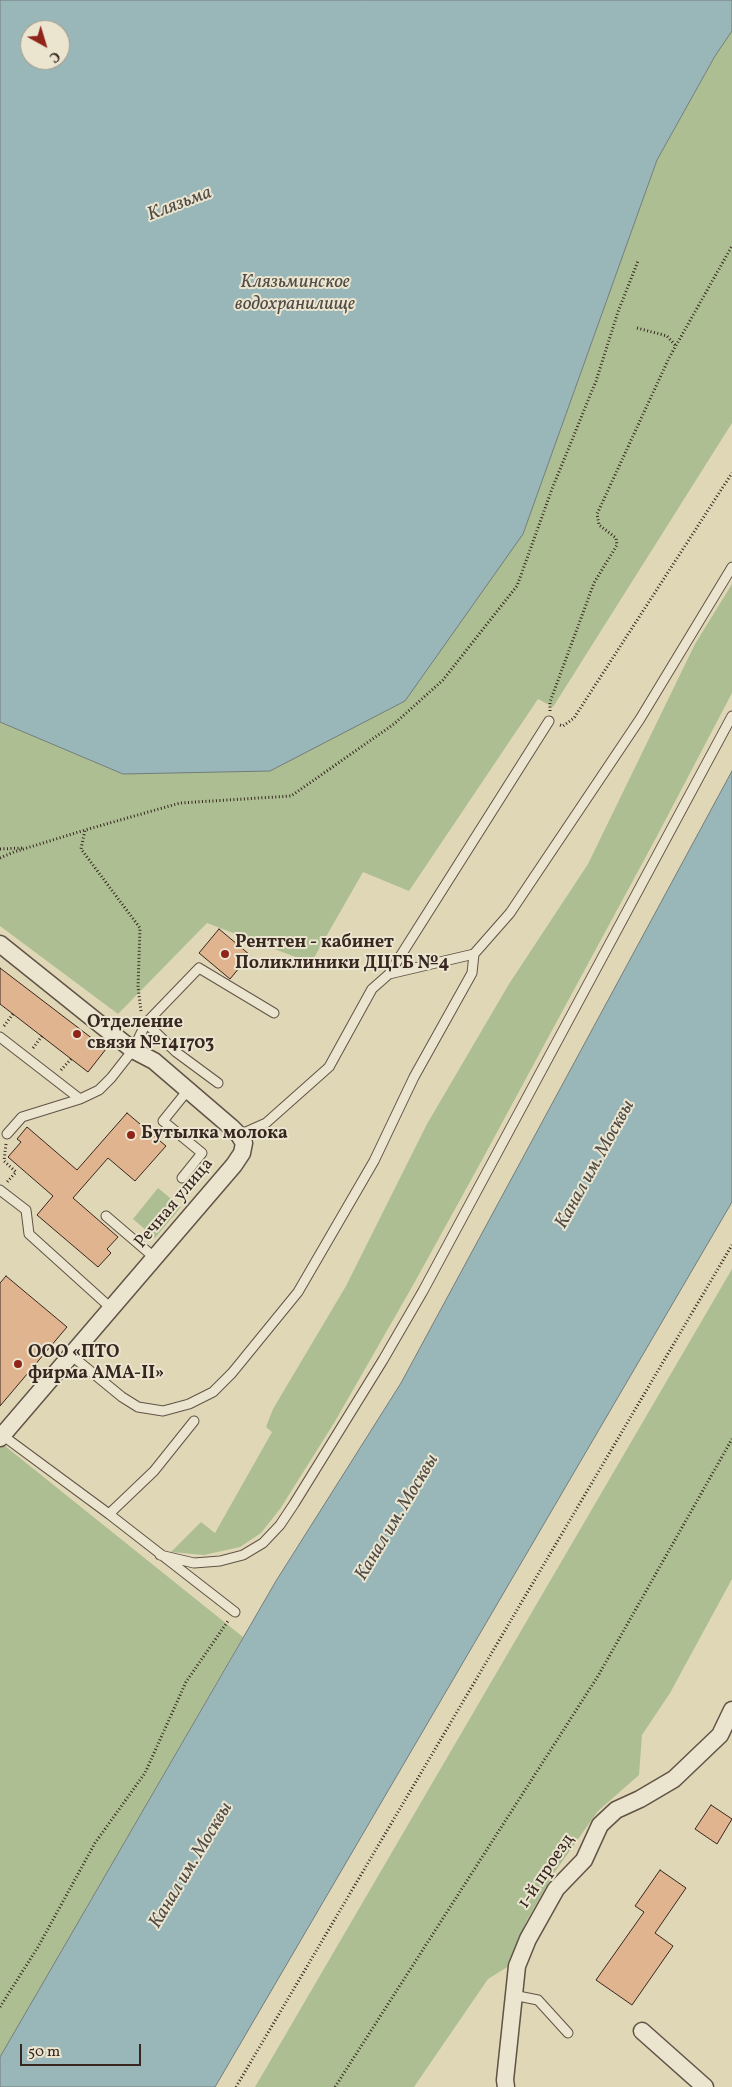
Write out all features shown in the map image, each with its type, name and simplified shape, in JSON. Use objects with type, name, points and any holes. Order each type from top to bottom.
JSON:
[{"type":"street","points":[[0,944],[133,1050],[154,1061],[239,1135]]},
{"type":"street","name":"Речная улица","points":[[1,1436],[72,1356],[242,1153],[244,1143],[239,1135]]},
{"type":"street","name":"1-й проезд","points":[[506,2087],[505,2080],[517,1966],[528,1939],[556,1890],[584,1860],[600,1825],[616,1810],[640,1799],[674,1779],[720,1735],[732,1710]]},
{"type":"street","points":[[642,2030],[705,2087]]},
{"type":"lane","points":[[72,1356],[122,1397],[138,1407],[163,1411],[189,1404],[212,1392],[232,1373],[298,1292],[374,1161],[414,1077],[472,973],[474,954],[510,913],[640,719],[732,567]]},
{"type":"lane","points":[[160,1555],[194,1563],[220,1561],[243,1555],[263,1543],[280,1525],[383,1360],[423,1291],[732,716]]},
{"type":"lane","points":[[239,1135],[266,1123],[329,1067],[372,989],[389,974],[549,721]]},
{"type":"lane","points":[[389,974],[474,954]]},
{"type":"lane","points":[[7,1134],[22,1117],[80,1099],[99,1090],[133,1050],[146,1024],[198,968],[274,1013]]},
{"type":"lane","points":[[146,1024],[176,1052],[218,1083]]},
{"type":"lane","points":[[0,1037],[80,1099]]},
{"type":"lane","points":[[182,1178],[202,1154],[163,1121],[188,1090]]},
{"type":"lane","points":[[1,1190],[26,1210],[29,1234],[112,1309]]},
{"type":"lane","points":[[106,1216],[155,1258]]},
{"type":"lane","points":[[109,1514],[154,1471],[194,1421]]},
{"type":"lane","points":[[1,1436],[109,1514],[235,1612]]},
{"type":"lane","points":[[513,1995],[538,2000],[568,2033]]},
{"type":"path","points":[[732,246],[676,346],[597,514],[599,525],[616,538],[617,545],[594,583],[550,702],[549,721],[563,726],[574,718],[732,473]]},
{"type":"path","points":[[0,858],[29,847],[180,803],[291,796],[394,724],[443,680],[517,586],[552,489],[596,381],[618,312],[638,261]]},
{"type":"path","points":[[638,328],[667,336],[676,346]]},
{"type":"path","points":[[85,830],[81,849],[140,928],[139,1006],[146,1024]]},
{"type":"path","points":[[0,849],[29,847]]},
{"type":"path","points":[[0,1031],[13,1014]]},
{"type":"path","points":[[1,1190],[16,1172],[4,1161],[7,1134]]},
{"type":"path","points":[[236,2087],[732,1245]]},
{"type":"path","points":[[335,2087],[598,1676],[732,1440]]},
{"type":"path","points":[[0,2007],[38,1947],[95,1843],[145,1773],[186,1682],[235,1612]]},
{"type":"green space","points":[[732,31],[732,423],[553,707],[538,699],[409,891],[363,872],[311,963],[207,923],[118,1014],[0,926],[0,722],[123,774],[523,534],[657,160],[715,56]]},
{"type":"green space","points":[[732,584],[732,693],[482,1160],[334,1423],[280,1509],[261,1533],[240,1547],[204,1555],[171,1552],[201,1522],[215,1533],[272,1432],[266,1427],[273,1409],[346,1286],[427,1124],[509,984],[588,864],[695,644]]},
{"type":"green space","points":[[158,1188],[181,1207],[155,1238],[133,1219]]},
{"type":"green space","points":[[732,1269],[732,1579],[670,1693],[642,1735],[639,1775],[598,1811],[554,1873],[526,1922],[509,1966],[488,1979],[414,2087],[255,2087]]},
{"type":"green space","points":[[0,1442],[243,1637],[0,2057]]},
{"type":"water","name":"Клязьминское водохранилище","points":[[0,0],[732,0],[732,31],[715,56],[657,160],[523,534],[405,701],[270,771],[123,774],[0,722]]},
{"type":"water","name":"Канал им. Москвы","points":[[732,771],[732,1202],[215,2087],[0,2087],[0,2057],[276,1581],[401,1383]]},
{"type":"building","name":"Рентген - кабинет Поликлиники ДЦГБ №4","points":[[219,929],[250,955],[230,979],[199,953]]},
{"type":"building","points":[[0,968],[106,1049],[88,1072],[0,1004]]},
{"type":"building","points":[[127,1113],[166,1146],[135,1181],[108,1158],[73,1198],[118,1237],[107,1249],[111,1253],[98,1267],[37,1215],[53,1196],[8,1157],[21,1142],[17,1139],[27,1127],[77,1170]]},
{"type":"building","name":"ООО «ПТО фирма АМА-II»","points":[[6,1276],[67,1327],[0,1406],[0,1283]]},
{"type":"building","points":[[711,1805],[732,1819],[717,1844],[695,1829]]},
{"type":"building","points":[[660,1870],[686,1888],[655,1933],[673,1946],[632,2005],[596,1980],[644,1912],[635,1906]]},
{"type":"place","name":"Рентген - кабинет Поликлиники ДЦГБ №4","points":[[225,954]]},
{"type":"place","name":"Отделение связи №141703","points":[[77,1034]]},
{"type":"place","name":"Бутылка молока","points":[[131,1135]]},
{"type":"place","name":"ООО «ПТО фирма АМА-II»","points":[[18,1364]]},
{"type":"water label","name":"Клязьма","points":[[180,205]]}]
